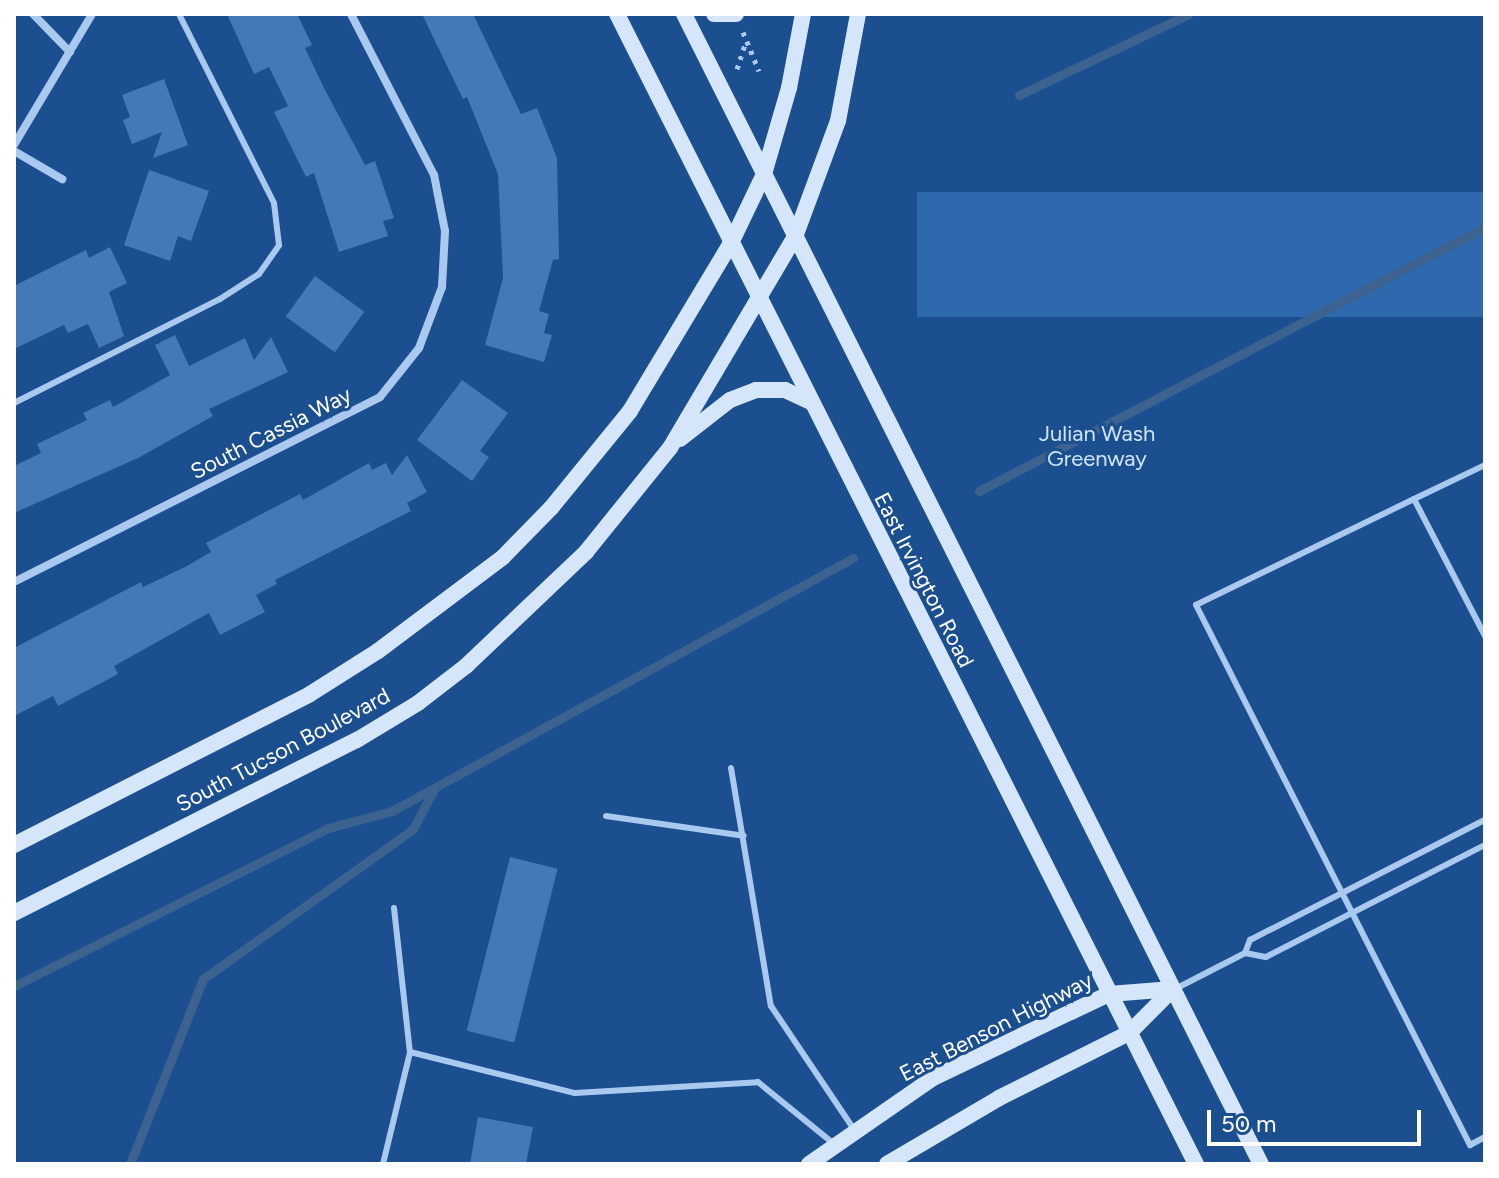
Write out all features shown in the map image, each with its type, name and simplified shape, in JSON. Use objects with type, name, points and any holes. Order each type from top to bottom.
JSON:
[{"type":"main road","name":"East Irvington Road","points":[[617,14],[891,564],[1196,1164]]},
{"type":"main road","name":"East Irvington Road","points":[[684,14],[1261,1164]]},
{"type":"main road","points":[[714,14],[736,14]]},
{"type":"main road","points":[[764,174],[789,88],[803,14]]},
{"type":"main road","points":[[795,237],[838,121],[858,14]]},
{"type":"main road","name":"South Tucson Boulevard","points":[[14,845],[310,694],[410,628],[503,557],[583,472],[630,411],[731,243],[764,174]]},
{"type":"main road","name":"South Tucson Boulevard","points":[[14,913],[357,740],[418,703],[541,599],[670,448],[761,302],[795,237]]},
{"type":"main road","points":[[670,448],[730,400],[750,392],[785,390],[811,402]]},
{"type":"main road","points":[[887,1164],[999,1098],[1129,1033],[1173,989]]},
{"type":"main road","name":"East Benson Highway","points":[[809,1164],[853,1128],[933,1078],[1109,994],[1173,989]]},
{"type":"street","points":[[33,14],[70,52]]},
{"type":"street","points":[[62,179],[14,148],[92,14]]},
{"type":"street","name":"South Cassia Way","points":[[14,582],[380,397],[419,348],[442,287],[445,231],[434,175],[351,14]]},
{"type":"lane","points":[[14,403],[220,299],[259,274],[279,245],[274,203],[179,14]]},
{"type":"lane","points":[[1485,465],[1196,605],[1470,1145],[1485,1137]]},
{"type":"lane","points":[[1414,499],[1485,636]]},
{"type":"lane","points":[[731,768],[771,1006],[853,1128]]},
{"type":"lane","points":[[606,816],[744,836]]},
{"type":"lane","points":[[1245,953],[1250,940],[1485,820]]},
{"type":"lane","points":[[1173,989],[1245,953],[1266,957],[1485,845]]},
{"type":"lane","points":[[383,1164],[410,1052],[394,908]]},
{"type":"lane","points":[[410,1052],[575,1093],[758,1082],[834,1144]]},
{"type":"path","points":[[736,74],[746,43],[759,71]]},
{"type":"green space","points":[[917,192],[1485,192],[1485,317],[917,317]]},
{"type":"building","points":[[227,14],[297,14],[312,45],[305,48],[324,88],[365,165],[375,161],[394,218],[383,221],[388,236],[339,252],[314,173],[306,177],[274,112],[288,106],[269,67],[254,74]]},
{"type":"building","points":[[422,14],[473,14],[521,114],[537,108],[557,158],[559,259],[553,260],[539,311],[549,314],[544,333],[552,335],[544,362],[485,345],[503,278],[498,174],[467,97],[463,99]]},
{"type":"building","points":[[164,79],[188,145],[153,158],[162,132],[132,144],[123,120],[130,117],[122,95]]},
{"type":"building","points":[[149,170],[209,191],[191,241],[178,236],[170,261],[124,245]]},
{"type":"building","points":[[110,247],[127,283],[109,292],[124,336],[99,348],[88,324],[68,333],[64,325],[14,349],[14,286],[86,250],[89,258]]},
{"type":"building","points":[[315,276],[364,312],[335,352],[286,316]]},
{"type":"building","points":[[175,335],[189,366],[245,338],[254,360],[271,337],[288,372],[209,409],[213,416],[138,458],[14,513],[14,466],[41,453],[37,444],[87,420],[83,413],[110,400],[113,407],[170,375],[155,345]]},
{"type":"building","points":[[462,380],[508,413],[480,451],[489,457],[472,481],[417,440]]},
{"type":"building","points":[[407,455],[427,492],[407,503],[411,511],[275,580],[277,584],[256,595],[265,612],[220,635],[209,613],[114,666],[118,674],[58,706],[53,696],[14,716],[14,648],[141,582],[143,587],[185,567],[211,552],[206,543],[300,494],[303,500],[369,463],[372,470],[386,463],[392,475]]},
{"type":"building","points":[[510,857],[558,869],[514,1043],[467,1031]]},
{"type":"building","points":[[478,1117],[533,1127],[526,1164],[470,1164]]},
{"type":"waterway","points":[[1019,95],[1189,14]]},
{"type":"waterway","points":[[979,491],[1485,227]]},
{"type":"waterway","points":[[14,986],[328,828],[392,811],[853,558]]},
{"type":"waterway","points":[[130,1164],[203,979],[413,829],[433,791]]},
{"type":"park label","name":"Julian Wash Greenway","points":[[1097,446]]}]
